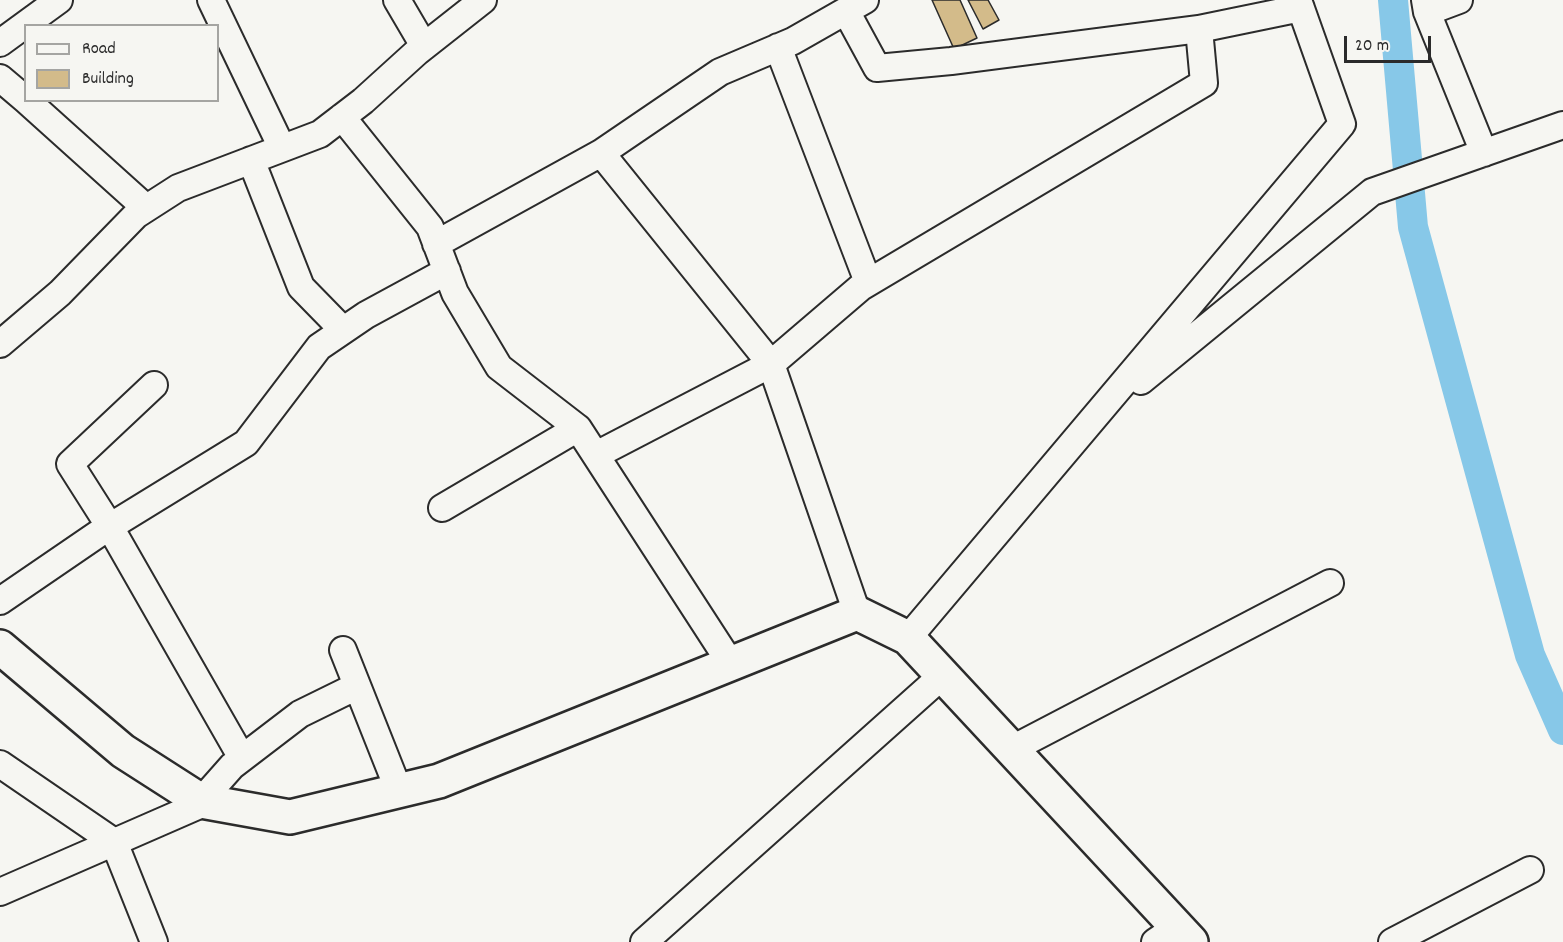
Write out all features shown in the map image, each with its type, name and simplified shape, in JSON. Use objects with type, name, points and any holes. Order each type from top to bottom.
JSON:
[{"type":"main road","points":[[0,647],[123,751],[202,802],[290,817],[440,781],[857,613],[908,638],[1012,749],[1174,937]]},
{"type":"street","points":[[26,24],[59,0]]},
{"type":"street","points":[[211,0],[282,148]]},
{"type":"street","points":[[397,0],[423,46]]},
{"type":"street","points":[[0,344],[60,293],[136,215],[178,188],[320,134],[423,46],[483,0]]},
{"type":"street","points":[[1459,0],[1426,6],[1477,156]]},
{"type":"street","points":[[436,244],[601,153],[720,72],[778,47],[856,6],[877,68],[951,61],[1199,29],[1299,4],[1342,124],[908,638]]},
{"type":"street","points":[[0,43],[24,26]]},
{"type":"street","points":[[596,455],[771,364],[868,282],[1204,83],[1199,29]]},
{"type":"street","points":[[778,47],[868,282]]},
{"type":"street","points":[[0,78],[24,98]]},
{"type":"street","points":[[28,102],[146,208]]},
{"type":"street","points":[[342,117],[430,227],[455,293],[500,367],[578,428],[731,664]]},
{"type":"street","points":[[1091,421],[1372,192],[1563,125]]},
{"type":"street","points":[[601,153],[771,364],[857,613]]},
{"type":"street","points":[[251,160],[300,287],[343,330]]},
{"type":"street","points":[[0,601],[110,527],[246,442],[319,347],[343,330],[447,271]]},
{"type":"street","points":[[154,385],[70,464],[110,527],[242,759]]},
{"type":"street","points":[[442,508],[578,428]]},
{"type":"street","points":[[1012,749],[1330,583]]},
{"type":"street","points":[[343,650],[399,791]]},
{"type":"street","points":[[644,942],[943,675]]},
{"type":"street","points":[[0,892],[202,802],[242,759],[300,714],[357,686]]},
{"type":"street","points":[[0,764],[114,842],[154,942]]},
{"type":"street","points":[[1392,942],[1530,870]]},
{"type":"building","points":[[932,0],[960,0],[977,38],[954,49]]},
{"type":"building","points":[[968,0],[988,0],[999,20],[983,29]]},
{"type":"waterway","points":[[1393,0],[1413,227],[1530,655],[1563,730]]}]
